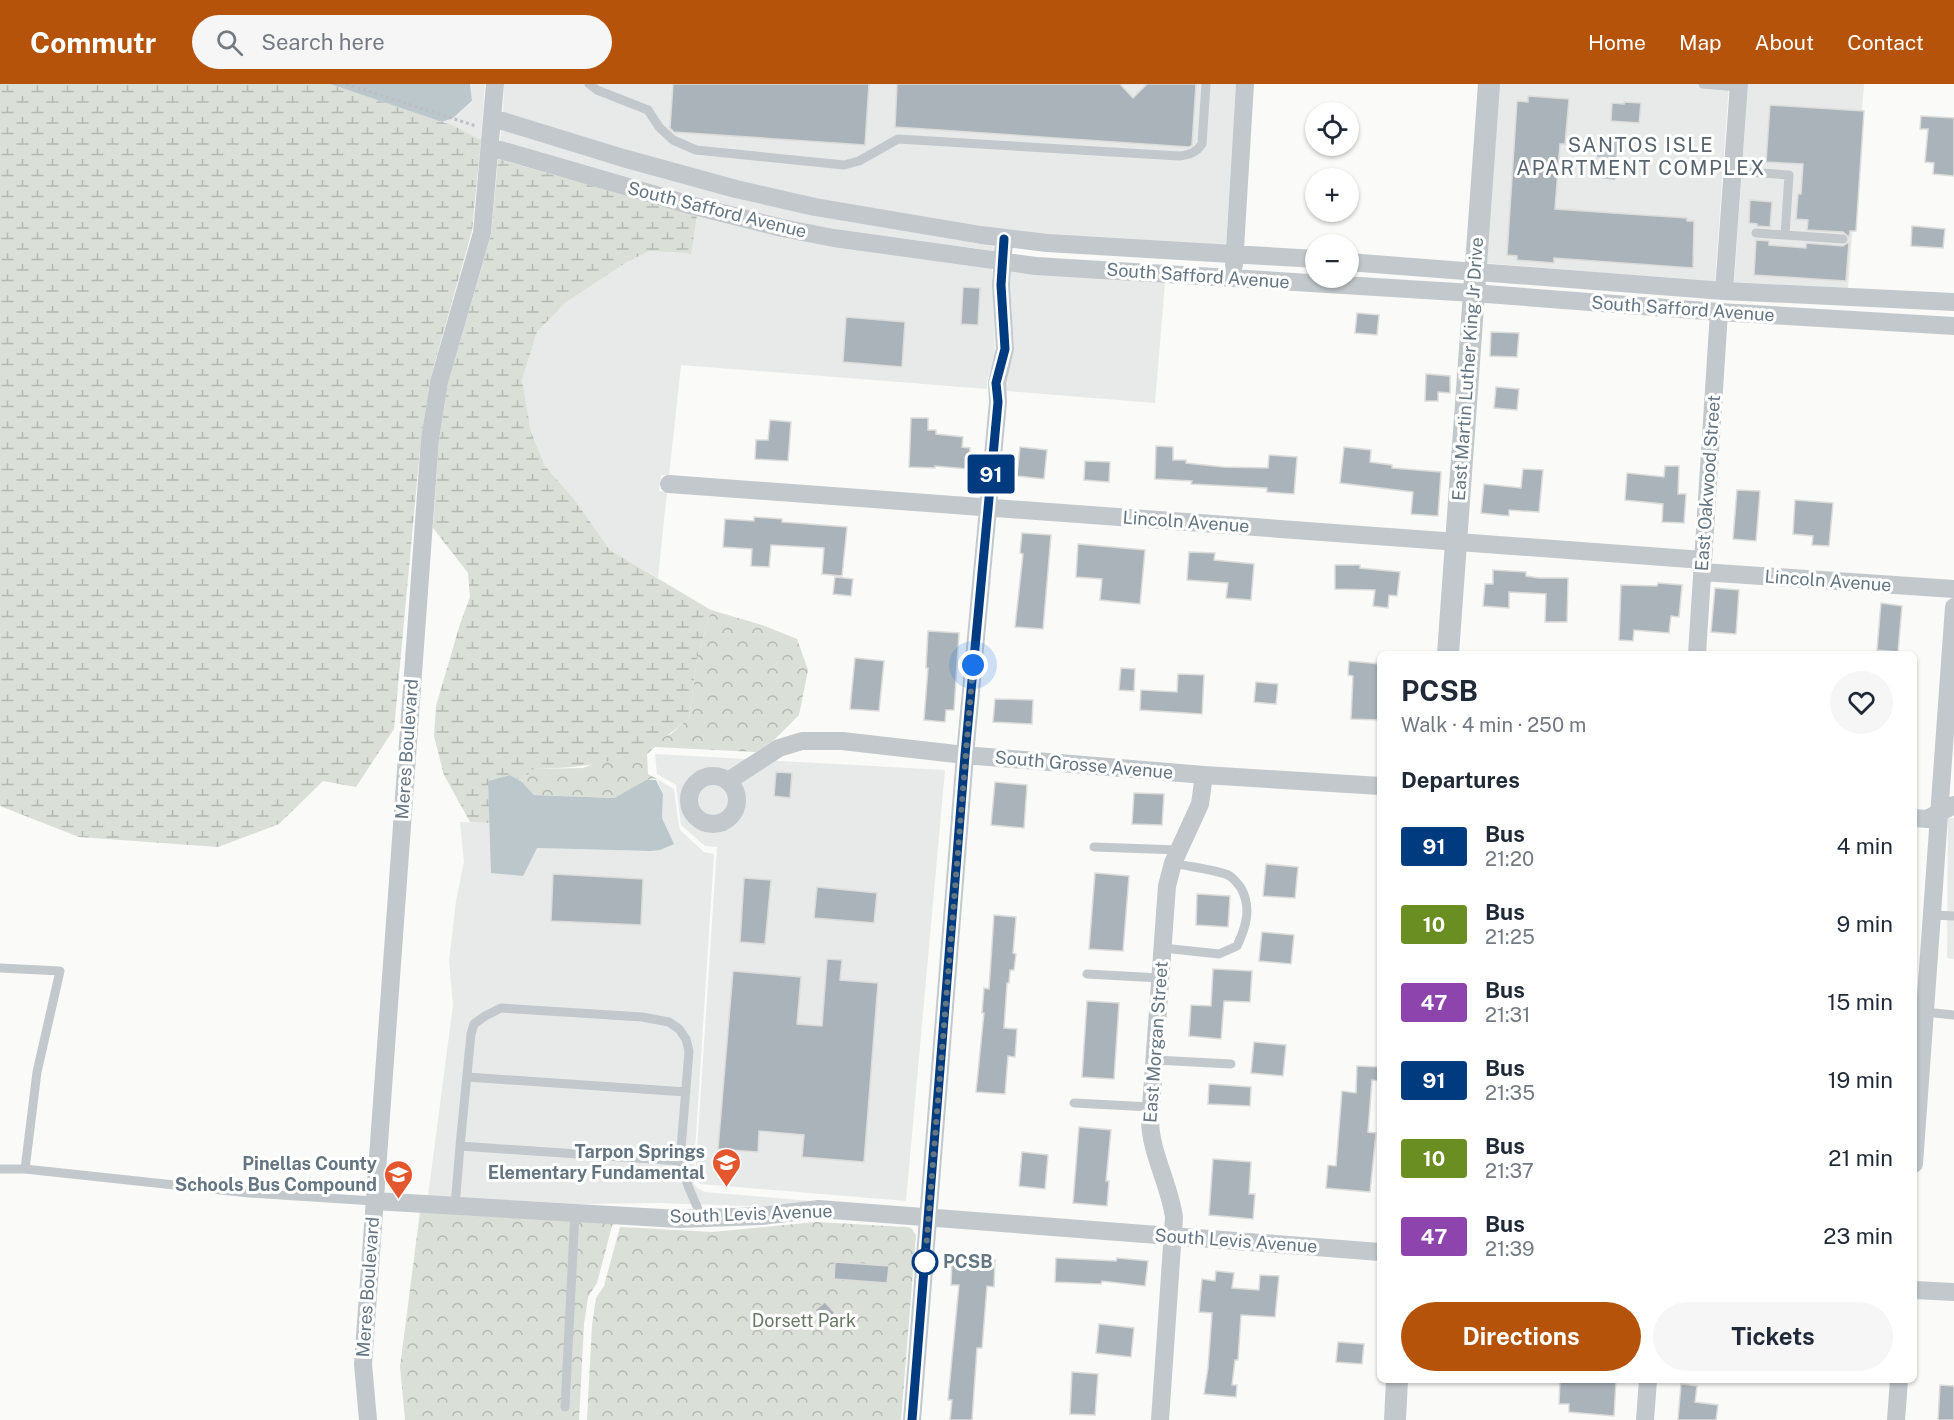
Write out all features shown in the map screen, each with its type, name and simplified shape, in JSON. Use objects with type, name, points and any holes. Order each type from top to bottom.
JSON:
[{"type":"street","name":"Meres Boulevard","points":[[368,1420],[363,1364],[430,439],[439,382],[482,233],[495,84]]},
{"type":"street","points":[[1233,279],[1245,84]]},
{"type":"street","name":"East Martin Luther King Jr Drive","points":[[1448,651],[1488,84]]},
{"type":"street","points":[[1724,291],[1739,85]]},
{"type":"street","name":"South Safford Avenue","points":[[493,117],[623,158],[736,189],[815,207],[1004,239],[1305,258]]},
{"type":"street","name":"South Safford Avenue","points":[[490,147],[690,206],[782,228],[901,248],[1036,266],[1954,326]]},
{"type":"street","points":[[912,1420],[965,755],[998,402],[996,383],[1005,349],[1001,285],[1004,239]]},
{"type":"street","name":"South Safford Avenue","points":[[1359,263],[1724,291],[1954,302]]},
{"type":"street","name":"East Oakwood Street","points":[[1697,651],[1719,312]]},
{"type":"street","name":"Lincoln Avenue","points":[[669,484],[1456,543],[1954,589]]},
{"type":"street","points":[[1917,1118],[1932,915],[1946,809],[1954,607]]},
{"type":"street","name":"South Grosse Avenue","points":[[728,781],[779,748],[802,741],[842,741],[965,755],[1204,775],[1377,786]]},
{"type":"street","name":"East Morgan Street","points":[[1160,1420],[1173,1236],[1172,1202],[1152,1140],[1151,1107],[1167,886],[1176,857],[1200,804],[1204,775]]},
{"type":"street","points":[[1917,818],[1927,819],[1946,809]]},
{"type":"street","name":"South Levis Avenue","points":[[374,1201],[679,1219],[761,1216],[819,1209],[1377,1252]]},
{"type":"street","points":[[1917,1290],[1954,1292]]},
{"type":"street","points":[[1395,1420],[1398,1383]]},
{"type":"street","points":[[1645,1420],[1648,1383]]},
{"type":"street","points":[[1896,1420],[1899,1383]]},
{"type":"lane","points":[[589,84],[597,90],[648,110],[659,127],[673,140],[696,150],[844,165],[859,161],[898,139],[1189,155],[1198,151],[1202,144],[1206,84]]},
{"type":"lane","points":[[1703,84],[1739,85]]},
{"type":"lane","points":[[1733,171],[1789,175],[1785,235]]},
{"type":"lane","points":[[1756,233],[1844,239]]},
{"type":"lane","points":[[1094,847],[1176,857],[1229,875],[1238,884],[1246,897],[1247,914],[1245,929],[1237,946],[1219,954],[1163,948]]},
{"type":"lane","points":[[1932,915],[1954,916]]},
{"type":"lane","points":[[0,968],[60,971],[37,1072],[25,1169]]},
{"type":"lane","points":[[1087,974],[1160,978]]},
{"type":"lane","points":[[455,1206],[474,1024],[501,1008],[642,1017],[669,1022],[679,1029],[686,1039],[689,1051],[680,1161],[702,1218]]},
{"type":"lane","points":[[1925,1012],[1954,1015]]},
{"type":"lane","points":[[1155,1059],[1231,1064]]},
{"type":"lane","points":[[467,1077],[686,1092]]},
{"type":"lane","points":[[1074,1103],[1151,1107]]},
{"type":"lane","points":[[460,1146],[680,1161]]},
{"type":"lane","points":[[0,1169],[25,1169],[249,1193],[374,1201]]},
{"type":"lane","points":[[565,1407],[575,1212]]},
{"type":"shaded area","points":[[330,84],[470,84],[472,101],[453,118],[442,122]]},
{"type":"shaded area","points":[[470,84],[485,84],[481,140],[442,122],[453,118],[472,102]]},
{"type":"shaded area","points":[[504,84],[1236,84],[1226,245],[1047,235],[817,199],[626,151],[503,112]]},
{"type":"shaded area","points":[[1498,84],[1729,84],[1715,282],[1485,263]]},
{"type":"shaded area","points":[[1748,84],[1864,84],[1848,289],[1734,283]]},
{"type":"shaded area","points":[[501,129],[813,215],[993,246],[994,251],[835,229],[784,220],[692,198],[500,142]]},
{"type":"shaded area","points":[[1603,139],[1618,140],[1616,160],[1621,161],[1620,173],[1616,174],[1615,180],[1601,178],[1602,158],[1597,157],[1598,146]]},
{"type":"shaded area","points":[[697,216],[992,268],[995,356],[987,381],[987,389],[681,365],[669,476],[661,475],[659,491],[667,492],[658,578],[610,550],[574,499],[545,466],[531,432],[522,380],[537,332],[565,303],[627,262],[649,251],[691,255]]},
{"type":"shaded area","points":[[1011,270],[1165,283],[1155,403],[1006,391],[1014,349]]},
{"type":"shaded area","points":[[655,754],[945,770],[906,1201],[701,1184],[695,1181],[717,847],[705,846],[681,825],[676,785],[657,774]]},
{"type":"shaded area","points":[[510,775],[522,782],[534,795],[614,798],[646,780],[656,780],[663,794],[662,818],[674,844],[660,850],[650,851],[537,848],[523,876],[491,873],[488,781]]},
{"type":"shaded area","points":[[657,779],[674,789],[681,831],[704,852],[714,854],[693,1182],[697,1188],[705,1192],[822,1202],[771,1207],[659,1203],[577,1204],[428,1196],[453,1005],[449,961],[456,901],[464,862],[460,822],[490,823],[492,873],[537,848],[650,851],[674,844],[662,818],[663,794]]},
{"type":"shaded area","points":[[1948,818],[1954,818],[1954,959],[1947,958]]},
{"type":"green space","points":[[0,84],[330,84],[454,126],[481,140],[472,231],[430,380],[421,439],[394,729],[356,787],[323,781],[279,824],[218,847],[79,837],[0,806]]},
{"type":"green space","points":[[498,159],[697,216],[691,255],[649,251],[627,262],[565,303],[537,332],[522,380],[531,432],[545,466],[574,499],[610,550],[711,610],[697,659],[689,718],[653,744],[616,759],[597,764],[533,769],[522,782],[510,775],[488,781],[490,823],[470,822],[444,775],[434,736],[436,706],[470,597],[468,573],[433,528],[439,440],[448,383],[491,235]]},
{"type":"green space","points":[[711,610],[762,625],[797,639],[808,670],[799,715],[772,742],[756,752],[655,747],[647,754],[648,774],[657,779],[646,780],[614,798],[534,795],[522,782],[533,769],[583,768],[671,734],[689,718],[697,659]]},
{"type":"green space","points":[[420,1212],[615,1223],[612,1226],[597,1283],[588,1297],[584,1324],[579,1420],[405,1420],[400,1367]]},
{"type":"green space","name":"Dorsett Park","points":[[816,1222],[906,1227],[911,1228],[916,1235],[901,1420],[587,1420],[592,1325],[596,1298],[604,1286],[620,1227],[712,1232]]},
{"type":"building","points":[[673,84],[869,84],[865,145],[674,132],[670,128]]},
{"type":"building","points":[[897,84],[1120,84],[1133,98],[1147,84],[1196,84],[1192,145],[1189,147],[895,127]]},
{"type":"building","points":[[1528,96],[1569,99],[1565,144],[1560,144],[1555,209],[1687,218],[1687,221],[1694,221],[1693,268],[1554,258],[1554,263],[1517,260],[1517,256],[1507,255],[1517,101],[1528,102]]},
{"type":"building","points":[[1624,102],[1641,103],[1639,123],[1611,121],[1612,103],[1624,104]]},
{"type":"building","points":[[1770,105],[1864,111],[1856,231],[1850,231],[1849,237],[1843,232],[1807,230],[1808,220],[1796,219],[1798,194],[1801,194],[1803,164],[1766,162]]},
{"type":"building","points":[[1921,116],[1954,118],[1954,176],[1933,174],[1934,163],[1925,162],[1928,129],[1920,129]]},
{"type":"building","points":[[1750,200],[1772,202],[1770,227],[1749,223]]},
{"type":"building","points":[[1912,226],[1945,229],[1943,248],[1911,246]]},
{"type":"building","points":[[1756,240],[1769,241],[1769,245],[1806,248],[1806,243],[1843,246],[1849,242],[1846,281],[1754,275]]},
{"type":"building","points":[[963,287],[980,288],[978,325],[961,324]]},
{"type":"building","points":[[1357,313],[1379,315],[1377,335],[1355,333]]},
{"type":"building","points":[[846,317],[905,322],[902,367],[843,362]]},
{"type":"building","points":[[1491,332],[1519,333],[1517,357],[1490,356]]},
{"type":"building","points":[[1426,374],[1450,376],[1450,393],[1438,392],[1438,401],[1425,401]]},
{"type":"building","points":[[1496,387],[1519,389],[1517,410],[1494,408]]},
{"type":"building","points":[[911,418],[928,418],[928,430],[936,430],[936,434],[963,437],[962,447],[970,448],[968,469],[935,466],[935,468],[909,467]]},
{"type":"building","points":[[770,420],[791,422],[788,461],[755,459],[756,440],[768,440]]},
{"type":"building","points":[[1156,446],[1173,447],[1173,460],[1186,460],[1186,463],[1223,467],[1268,468],[1269,455],[1297,457],[1294,494],[1267,492],[1267,488],[1191,484],[1192,481],[1155,479]]},
{"type":"building","points":[[1020,447],[1047,450],[1044,479],[1017,476]]},
{"type":"building","points":[[1344,447],[1371,450],[1370,462],[1392,465],[1392,468],[1441,472],[1438,516],[1411,514],[1413,492],[1340,483]]},
{"type":"building","points":[[1085,461],[1110,462],[1109,482],[1084,480]]},
{"type":"building","points":[[1665,466],[1679,466],[1678,494],[1686,494],[1684,523],[1662,522],[1663,504],[1625,500],[1627,473],[1664,477]]},
{"type":"building","points":[[1523,469],[1543,470],[1539,512],[1509,510],[1509,516],[1481,513],[1484,484],[1521,488]]},
{"type":"building","points":[[1737,490],[1760,491],[1756,541],[1733,539]]},
{"type":"building","points":[[1795,500],[1833,503],[1829,546],[1812,545],[1813,536],[1793,534]]},
{"type":"building","points":[[754,517],[782,519],[782,522],[847,527],[842,576],[822,574],[824,548],[771,545],[769,567],[751,566],[752,549],[723,547],[725,519],[754,521]]},
{"type":"building","points":[[1022,533],[1051,535],[1043,629],[1015,627],[1023,554],[1020,553]]},
{"type":"building","points":[[1078,544],[1145,550],[1140,604],[1100,600],[1102,579],[1076,577]]},
{"type":"building","points":[[1189,552],[1215,553],[1214,560],[1254,564],[1251,600],[1226,598],[1228,583],[1187,580]]},
{"type":"building","points":[[1335,565],[1360,565],[1360,568],[1400,572],[1397,596],[1389,595],[1388,608],[1373,606],[1375,590],[1335,589]]},
{"type":"building","points":[[1493,570],[1526,572],[1526,576],[1539,578],[1568,578],[1567,622],[1545,622],[1546,594],[1509,592],[1509,608],[1483,606],[1485,584],[1493,584]]},
{"type":"building","points":[[835,577],[853,579],[851,596],[833,594]]},
{"type":"building","points":[[1658,583],[1682,585],[1679,617],[1671,616],[1669,633],[1634,630],[1633,641],[1619,640],[1621,585],[1657,586]]},
{"type":"building","points":[[1715,588],[1739,590],[1736,634],[1711,632]]},
{"type":"building","points":[[1881,603],[1902,606],[1898,651],[1877,650]]},
{"type":"building","points":[[928,631],[959,633],[954,710],[946,710],[945,722],[924,720]]},
{"type":"building","points":[[855,658],[884,661],[879,711],[850,709]]},
{"type":"building","points":[[1349,661],[1377,664],[1377,720],[1351,719],[1353,676],[1348,675]]},
{"type":"building","points":[[1121,668],[1135,669],[1134,691],[1119,690]]},
{"type":"building","points":[[1178,674],[1204,675],[1202,714],[1140,710],[1141,690],[1177,692]]},
{"type":"building","points":[[1256,682],[1278,684],[1276,704],[1254,702]]},
{"type":"building","points":[[995,699],[1033,700],[1032,724],[993,722]]},
{"type":"building","points":[[776,772],[792,773],[790,798],[774,796]]},
{"type":"building","points":[[995,782],[1027,785],[1024,828],[991,825]]},
{"type":"building","points":[[1134,793],[1164,794],[1162,825],[1132,824]]},
{"type":"building","points":[[1266,864],[1298,867],[1295,898],[1263,896]]},
{"type":"building","points":[[1095,873],[1129,876],[1123,951],[1089,949]]},
{"type":"building","points":[[553,874],[643,879],[641,925],[551,921]]},
{"type":"building","points":[[744,878],[771,880],[765,944],[740,942]]},
{"type":"building","points":[[817,887],[877,893],[874,923],[814,918]]},
{"type":"building","points":[[1197,894],[1230,896],[1228,927],[1196,925]]},
{"type":"building","points":[[994,915],[1016,917],[1013,953],[1016,954],[1014,970],[1010,970],[1009,983],[1007,983],[1004,1028],[1017,1029],[1015,1057],[1008,1056],[1005,1094],[976,1092],[984,1013],[982,1013],[984,988],[989,989]]},
{"type":"building","points":[[1262,932],[1294,935],[1291,964],[1259,961]]},
{"type":"building","points":[[827,959],[842,960],[840,980],[878,983],[864,1162],[802,1157],[804,1135],[759,1131],[758,1152],[718,1149],[733,971],[801,977],[797,1024],[822,1026]]},
{"type":"building","points":[[1213,969],[1252,971],[1250,1002],[1224,1001],[1221,1039],[1189,1036],[1191,1005],[1211,1006]]},
{"type":"building","points":[[1087,1001],[1119,1003],[1114,1079],[1082,1077]]},
{"type":"building","points":[[1254,1042],[1286,1045],[1283,1076],[1251,1073]]},
{"type":"building","points":[[1357,1066],[1377,1067],[1377,1081],[1372,1080],[1368,1132],[1376,1133],[1370,1192],[1326,1188],[1328,1165],[1336,1166],[1342,1091],[1356,1093]]},
{"type":"building","points":[[1209,1084],[1251,1087],[1250,1106],[1208,1104]]},
{"type":"building","points":[[1079,1127],[1111,1130],[1106,1181],[1109,1181],[1107,1206],[1073,1203]]},
{"type":"building","points":[[1022,1152],[1048,1155],[1045,1189],[1019,1186]]},
{"type":"building","points":[[1213,1159],[1251,1162],[1249,1194],[1255,1194],[1253,1219],[1209,1215]]},
{"type":"building","points":[[952,1258],[995,1260],[994,1287],[987,1286],[982,1348],[977,1348],[972,1420],[950,1420],[952,1400],[948,1400],[959,1285],[951,1285]]},
{"type":"building","points":[[1056,1258],[1116,1261],[1117,1258],[1148,1261],[1145,1286],[1102,1281],[1101,1284],[1055,1282]]},
{"type":"building","points":[[835,1262],[889,1266],[887,1283],[834,1279]]},
{"type":"building","points":[[1216,1271],[1234,1273],[1232,1288],[1259,1290],[1260,1275],[1279,1276],[1275,1317],[1241,1315],[1238,1360],[1235,1360],[1232,1385],[1237,1385],[1236,1397],[1204,1394],[1212,1313],[1199,1312],[1202,1279],[1215,1281]]},
{"type":"building","points":[[825,1302],[835,1313],[825,1322],[815,1310]]},
{"type":"building","points":[[1099,1324],[1134,1328],[1131,1357],[1096,1353]]},
{"type":"building","points":[[1338,1342],[1364,1344],[1362,1364],[1336,1362]]},
{"type":"building","points":[[1072,1372],[1098,1374],[1095,1415],[1070,1414]]},
{"type":"building","points":[[1560,1383],[1616,1383],[1614,1416],[1569,1412],[1569,1404],[1559,1404]]},
{"type":"building","points":[[1681,1384],[1697,1386],[1695,1402],[1718,1405],[1716,1420],[1678,1420]]},
{"type":"building","points":[[1940,1385],[1954,1386],[1954,1420],[1938,1420]]},
{"type":"bus line","name":"91","points":[[912,1420],[965,755],[998,402],[996,383],[1005,349],[1001,285],[1004,239]]},
{"type":"place","name":"Tarpon Springs Elementary Fundamental","points":[[726,1188]]},
{"type":"place","name":"Pinellas County Schools Bus Compound","points":[[398,1200]]},
{"type":"place","name":"PCSB","points":[[925,1262]]},
{"type":"district","name":"SANTOS ISLE APARTMENT COMPLEX","points":[[1641,156]]},
{"type":"route","points":[[925,1262],[973,665]]}]
